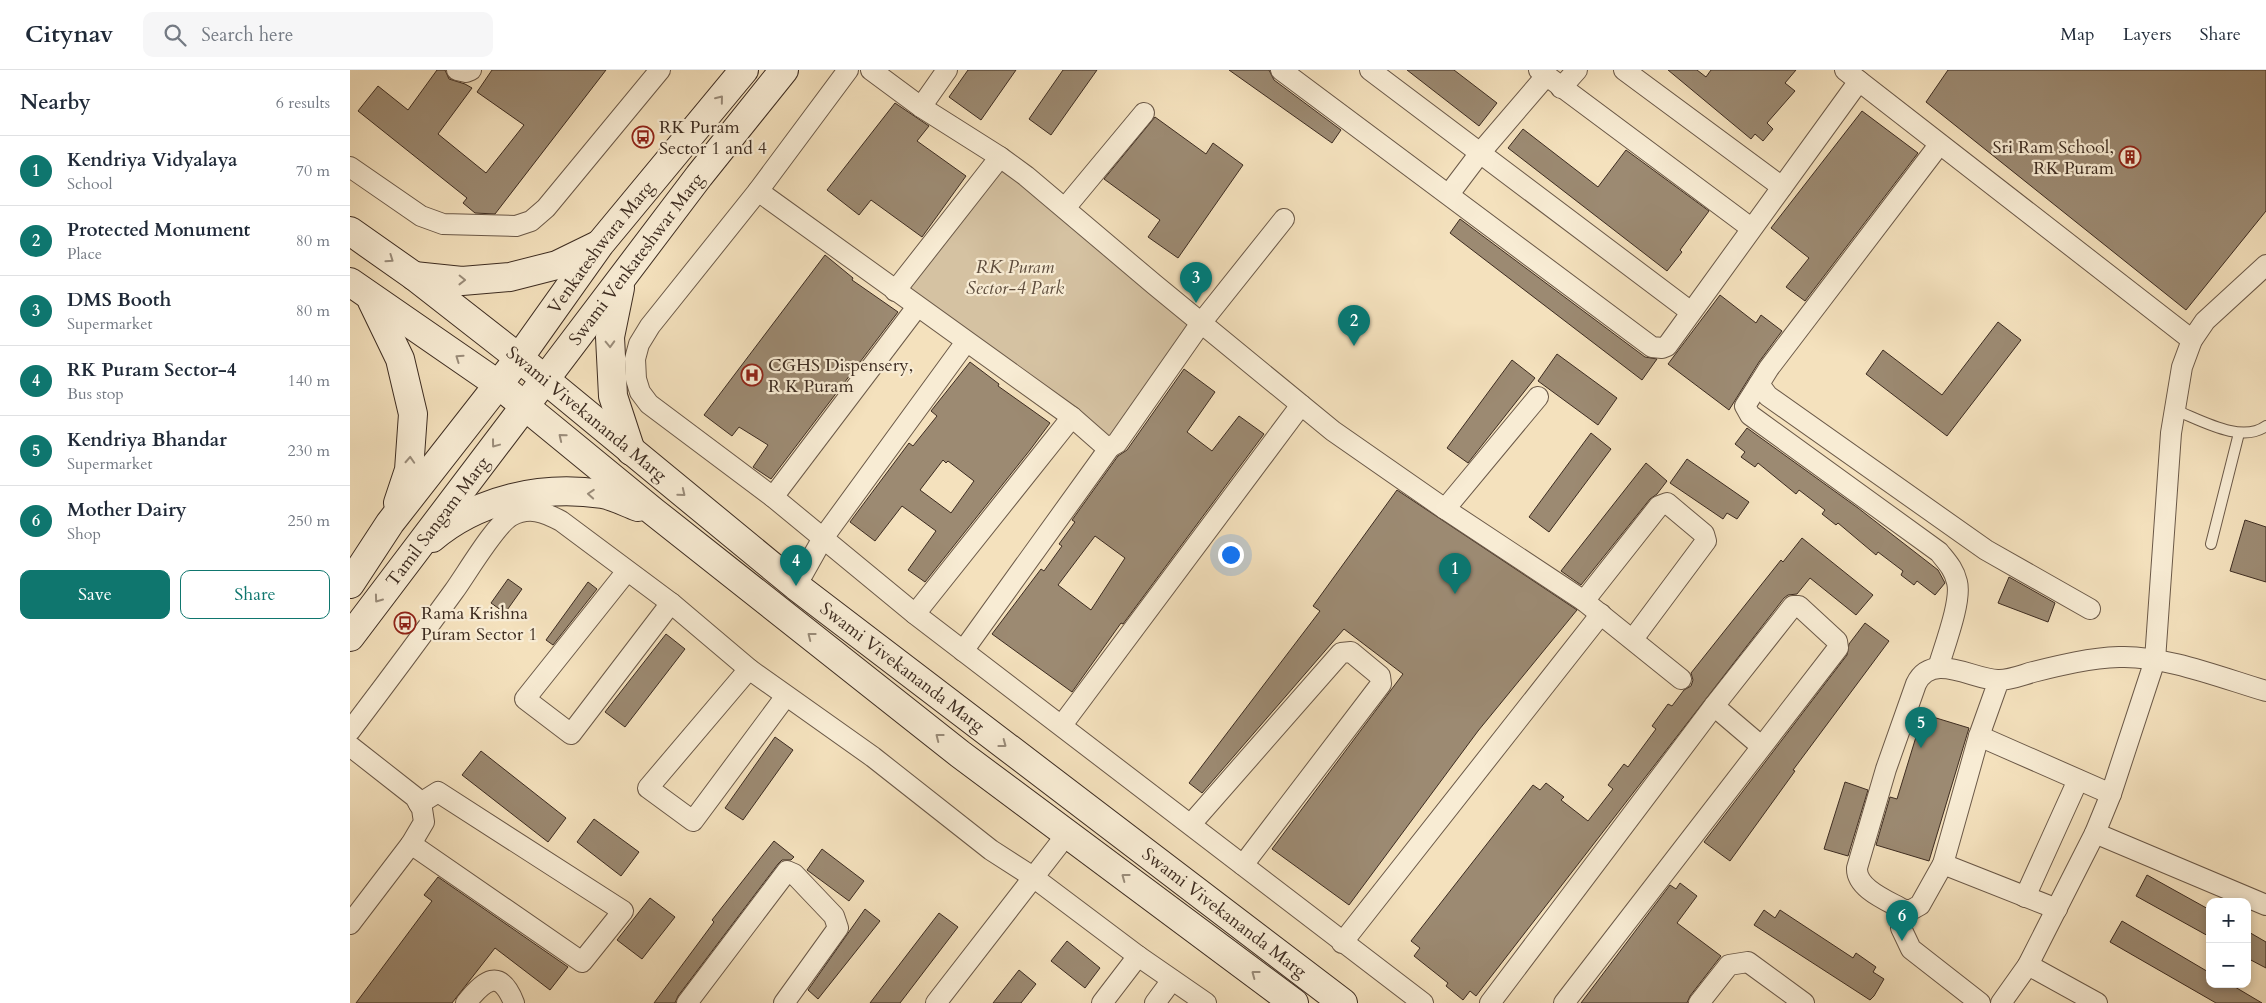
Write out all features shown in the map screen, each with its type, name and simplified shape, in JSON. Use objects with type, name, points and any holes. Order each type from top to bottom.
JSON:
[{"type":"street","points":[[457,70],[466,72],[471,70]]},
{"type":"street","points":[[350,167],[421,216],[432,221],[461,226],[516,226],[531,221],[546,208],[660,70]]},
{"type":"street","name":"Venkateshwara Marg","points":[[499,386],[600,244],[744,70]]},
{"type":"street","name":"Swami Venkateshwar Marg","points":[[524,405],[546,380],[700,176],[784,70]]},
{"type":"street","points":[[848,70],[758,191],[650,326],[639,344],[635,359],[636,379],[640,392],[649,404],[773,497],[915,614],[1191,824],[1342,943],[1423,1003]]},
{"type":"street","points":[[871,70],[921,107],[1000,156],[1333,431],[1445,509],[1584,601],[1681,679]]},
{"type":"street","points":[[921,107],[947,70]]},
{"type":"street","points":[[1281,70],[1652,347],[1662,348],[1667,346],[1782,187],[1852,75],[1939,145],[2192,340]]},
{"type":"street","points":[[1370,70],[1691,312]]},
{"type":"street","points":[[1449,194],[1480,153],[1548,78],[1577,70]]},
{"type":"street","points":[[1624,70],[1782,187]]},
{"type":"street","points":[[1548,78],[1751,228]]},
{"type":"street","points":[[1065,208],[1144,113]]},
{"type":"street","points":[[1938,668],[1958,598],[1957,582],[1951,566],[1939,552],[1750,415],[1745,406],[1769,368],[1939,145]]},
{"type":"street","points":[[895,291],[1000,156]]},
{"type":"street","points":[[758,191],[1072,417],[1106,446],[1110,447]]},
{"type":"street","points":[[963,650],[1110,447],[1116,443],[1201,323],[1284,219]]},
{"type":"street","name":"Swami Vivekananda Marg","points":[[350,231],[414,276],[519,358],[796,586],[1342,1003]]},
{"type":"street","points":[[414,276],[462,281],[510,277],[557,265],[600,244]]},
{"type":"street","points":[[2001,1003],[2028,965],[2095,833],[2111,794],[2156,660],[2174,410],[2182,367],[2192,340],[2205,321],[2265,268]]},
{"type":"street","points":[[622,280],[610,337],[613,396],[631,452]]},
{"type":"street","points":[[360,289],[400,359],[413,414],[410,470],[390,523]]},
{"type":"street","name":"Swami Vivekananda Marg","points":[[360,289],[524,405],[654,512],[960,754],[1294,1003]]},
{"type":"street","points":[[773,497],[918,306]]},
{"type":"street","points":[[796,586],[823,538],[966,342]]},
{"type":"street","points":[[1759,384],[1768,396],[1986,550],[2090,609]]},
{"type":"street","name":"Tamil Sangam Marg","points":[[350,584],[390,523],[499,386]]},
{"type":"street","points":[[1445,509],[1538,397]]},
{"type":"street","name":"Tamil Sangam Marg","points":[[350,637],[524,405]]},
{"type":"street","points":[[1062,725],[1301,405]]},
{"type":"street","points":[[915,614],[1072,417]]},
{"type":"street","points":[[407,560],[448,525],[496,501],[531,494],[549,491],[603,494],[654,512]]},
{"type":"street","points":[[1584,601],[1659,506],[1667,503],[1704,534],[1706,541],[1633,639]]},
{"type":"street","points":[[350,731],[502,522],[513,515],[533,510],[548,514],[561,521],[670,603],[748,669],[873,757],[991,850],[1033,877],[1138,956],[1206,1003]]},
{"type":"street","points":[[627,571],[525,699],[571,734],[670,603]]},
{"type":"street","points":[[1490,1003],[1714,706],[1793,606],[1801,607],[1839,645],[1564,1003]]},
{"type":"street","points":[[1342,943],[1601,614]]},
{"type":"street","points":[[1191,824],[1341,654],[1350,652],[1380,676],[1381,684],[1243,865]]},
{"type":"street","points":[[1999,680],[1979,736],[1943,864],[1920,905],[1911,910],[1904,910],[1863,884],[1856,873],[1886,770],[1916,684],[1925,673],[1938,668],[1955,669],[1999,680],[2084,661],[2118,657],[2156,660],[2266,691]]},
{"type":"street","points":[[748,669],[648,788],[693,821],[786,696]]},
{"type":"street","points":[[1714,706],[1761,746]]},
{"type":"street","points":[[1979,736],[2111,794]]},
{"type":"street","points":[[350,746],[414,797],[419,804],[424,822],[411,844],[350,924]]},
{"type":"street","points":[[2025,897],[2078,780]]},
{"type":"street","points":[[411,844],[582,962],[623,911],[438,792],[419,804]]},
{"type":"street","points":[[2095,833],[2266,906]]},
{"type":"street","points":[[936,1003],[1067,834]]},
{"type":"street","points":[[1943,864],[2057,909]]},
{"type":"street","points":[[687,1003],[787,871],[794,874],[834,916],[838,928],[784,1003]]},
{"type":"street","points":[[1904,910],[1901,928],[1911,949],[1980,1003]]},
{"type":"street","points":[[1102,1003],[1138,956]]},
{"type":"street","points":[[1699,1003],[1729,965],[1748,962],[1778,996],[1804,1003]]},
{"type":"street","points":[[2028,965],[2098,1003]]},
{"type":"street","points":[[466,1003],[479,987],[488,980],[495,980],[510,992],[514,1003]]},
{"type":"street","points":[[1155,1003],[1172,980]]},
{"type":"lane","points":[[2174,410],[2239,433],[2252,433],[2266,426]]},
{"type":"lane","points":[[2212,544],[2239,433]]},
{"type":"green space","name":"RK Puram Sector-4 Park","points":[[1000,157],[1197,328],[1110,447],[895,291]]},
{"type":"building","points":[[437,70],[445,70],[449,79],[472,88],[438,134],[486,173],[524,125],[477,92],[492,70],[606,70],[495,214],[475,213],[463,203],[467,198],[358,111],[378,86],[408,110]]},
{"type":"building","points":[[968,70],[1016,70],[981,120],[949,97]]},
{"type":"building","points":[[1063,70],[1097,70],[1051,135],[1029,119]]},
{"type":"building","points":[[1229,70],[1269,70],[1274,80],[1341,130],[1332,143]]},
{"type":"building","points":[[1407,70],[1454,70],[1497,103],[1479,126]]},
{"type":"building","points":[[1668,70],[1697,70],[1706,77],[1711,70],[1796,70],[1785,83],[1795,91],[1767,123],[1773,129],[1763,141],[1755,134],[1751,139]]},
{"type":"building","name":"Sri Ram School, RK Puram","points":[[1948,70],[2266,70],[2266,211],[2186,310],[1926,102]]},
{"type":"building","points":[[895,103],[929,126],[917,141],[966,176],[922,237],[871,200],[859,215],[827,190]]},
{"type":"building","points":[[1862,111],[1918,153],[1805,301],[1786,287],[1809,258],[1771,228]]},
{"type":"building","points":[[1155,117],[1206,154],[1213,143],[1243,165],[1178,258],[1148,237],[1160,220],[1104,179]]},
{"type":"building","points":[[1523,129],[1598,187],[1626,150],[1709,211],[1667,271],[1508,148]]},
{"type":"building","points":[[1460,219],[1645,357],[1657,359],[1642,380],[1450,233]]},
{"type":"building","points":[[825,255],[853,278],[852,280],[898,312],[771,479],[753,467],[768,445],[739,427],[732,436],[704,415]]},
{"type":"building","points":[[1720,295],[1756,323],[1761,315],[1782,331],[1759,362],[1729,410],[1668,364]]},
{"type":"building","points":[[1998,322],[2021,340],[1947,436],[1866,374],[1883,350],[1942,395]]},
{"type":"building","points":[[1557,354],[1617,398],[1598,425],[1538,381]]},
{"type":"building","points":[[1512,360],[1535,378],[1468,463],[1447,448]]},
{"type":"building","points":[[970,362],[999,384],[998,386],[1050,423],[925,582],[908,570],[936,531],[902,506],[875,541],[850,522],[909,443],[913,446],[937,416],[931,411]],"holes":[[[943,460],[946,463],[948,461],[974,481],[951,513],[920,490]]]},
{"type":"building","points":[[1184,369],[1215,392],[1187,432],[1212,451],[1239,416],[1264,434],[1123,624],[1121,623],[1072,692],[992,634],[1041,569],[1044,571],[1062,546],[1059,544],[1075,522],[1072,520],[1118,456],[1127,450]],"holes":[[[1095,536],[1125,558],[1091,610],[1058,585]]]},
{"type":"building","points":[[1747,428],[1858,508],[1938,570],[1945,583],[1935,595],[1917,581],[1914,585],[1901,575],[1903,571],[1878,552],[1876,555],[1838,523],[1836,525],[1822,514],[1825,510],[1799,490],[1796,494],[1758,463],[1755,467],[1741,457],[1745,452],[1735,444]]},
{"type":"building","points":[[1591,433],[1611,449],[1549,532],[1529,517]]},
{"type":"building","points":[[1687,459],[1749,502],[1737,519],[1727,513],[1723,519],[1670,483]]},
{"type":"building","points":[[1646,463],[1667,481],[1657,494],[1650,499],[1581,585],[1561,571]]},
{"type":"building","points":[[1397,490],[1577,610],[1478,731],[1349,905],[1272,849],[1403,674],[1344,629],[1202,793],[1189,783],[1320,611],[1313,606]]},
{"type":"building","points":[[2245,520],[2266,527],[2266,582],[2230,571]]},
{"type":"building","points":[[1802,538],[1873,595],[1856,615],[1810,578],[1797,594],[1788,595],[1784,598],[1476,996],[1470,991],[1463,1000],[1446,986],[1448,983],[1414,956],[1420,948],[1411,941],[1533,785],[1540,790],[1546,783],[1564,797],[1561,800],[1588,821],[1613,789],[1608,785],[1624,764],[1628,767],[1656,729],[1652,726],[1668,704],[1672,706],[1684,690],[1691,686],[1693,680],[1691,673],[1781,560],[1783,562]]},
{"type":"building","points":[[2009,577],[2055,603],[2048,622],[1998,603]]},
{"type":"building","points":[[508,579],[522,589],[505,613],[491,603]]},
{"type":"building","points":[[588,582],[597,589],[553,645],[546,640]]},
{"type":"building","points":[[1865,623],[1889,641],[1793,770],[1795,771],[1730,861],[1704,842],[1847,655],[1849,644]]},
{"type":"building","points":[[666,634],[685,649],[625,727],[605,712]]},
{"type":"building","points":[[1923,714],[1969,728],[1929,861],[1876,845],[1890,797],[1897,799]]},
{"type":"building","points":[[775,737],[793,750],[743,820],[725,808]]},
{"type":"building","points":[[481,751],[566,818],[548,842],[462,775]]},
{"type":"building","points":[[1845,782],[1868,790],[1848,856],[1824,849]]},
{"type":"building","points":[[594,819],[639,852],[621,876],[577,842]]},
{"type":"building","points":[[774,841],[794,857],[791,860],[782,860],[778,864],[678,996],[675,1003],[654,1003],[714,922],[712,920]]},
{"type":"building","points":[[822,849],[864,881],[849,901],[807,870]]},
{"type":"building","points":[[2147,875],[2206,908],[2206,935],[2136,896]]},
{"type":"building","points":[[438,877],[568,967],[550,990],[495,948],[452,1003],[356,1003],[432,901],[424,895]]},
{"type":"building","points":[[1680,883],[1697,896],[1677,923],[1721,956],[1690,996],[1687,1003],[1581,1003],[1670,885],[1676,889]]},
{"type":"building","points":[[650,898],[675,917],[642,959],[617,940]]},
{"type":"building","points":[[865,909],[880,921],[818,999],[808,990]]},
{"type":"building","points":[[1764,910],[1775,918],[1780,910],[1853,958],[1856,953],[1876,967],[1873,972],[1884,979],[1874,996],[1870,1000],[1754,925]]},
{"type":"building","points":[[939,913],[958,927],[900,1003],[870,1003]]},
{"type":"building","points":[[2122,921],[2206,971],[2206,988],[2237,988],[2262,1003],[2216,1003],[2110,942]]},
{"type":"building","points":[[2251,933],[2266,942],[2266,968],[2251,960]]},
{"type":"building","points":[[1067,941],[1100,968],[1085,988],[1051,961]]},
{"type":"building","points":[[1019,970],[1036,984],[1021,1003],[993,1003]]},
{"type":"place","name":"RK Puram Sector 1 and 4","points":[[643,137]]},
{"type":"place","name":"Sri Ram School, RK Puram","points":[[2130,157]]},
{"type":"place","name":"DMS Booth","points":[[1196,303]]},
{"type":"place","name":"Protected Monument","points":[[1354,346]]},
{"type":"place","name":"CGHS Dispensery, R K Puram","points":[[752,375]]},
{"type":"place","name":"RK Puram Sector-4","points":[[796,586]]},
{"type":"place","name":"Kendriya Vidyalaya","points":[[1455,594]]},
{"type":"place","name":"Rama Krishna Puram Sector 1","points":[[405,623]]},
{"type":"place","name":"Kendriya Bhandar","points":[[1921,748]]},
{"type":"place","name":"Mother Dairy","points":[[1902,941]]}]
